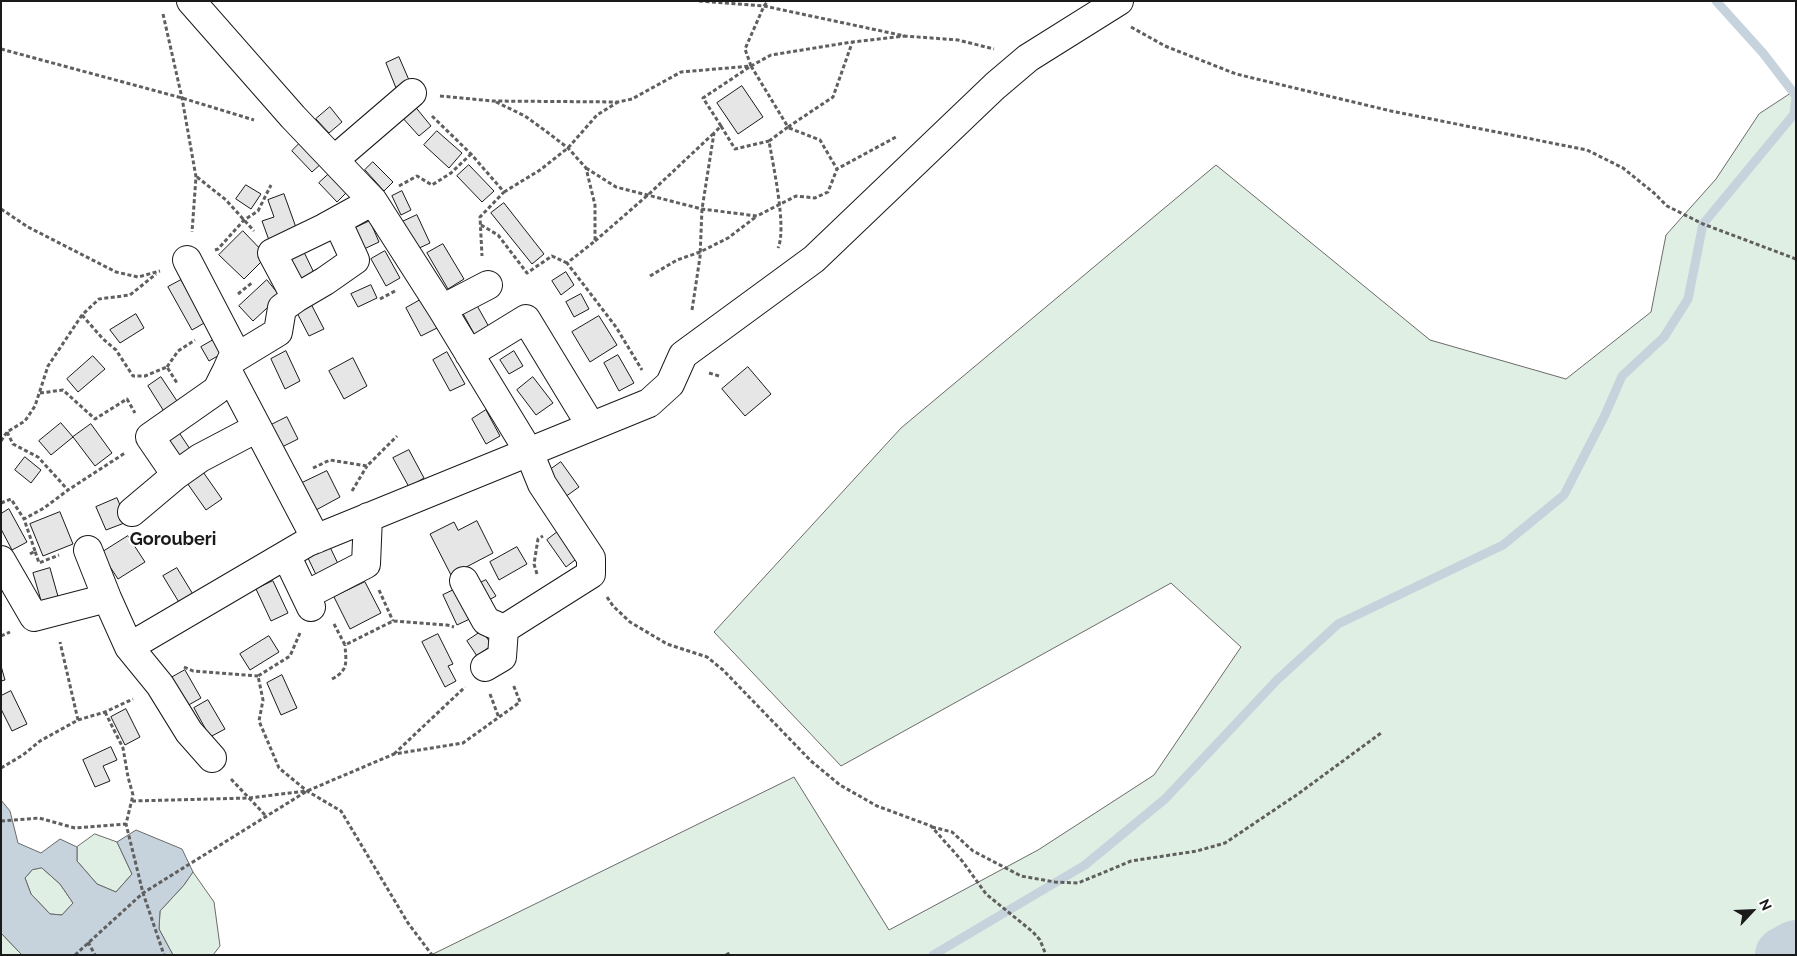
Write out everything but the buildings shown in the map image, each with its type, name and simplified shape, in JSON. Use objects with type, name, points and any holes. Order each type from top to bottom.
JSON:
[{"type":"street","points":[[191,1],[293,117],[373,201],[442,309],[529,452],[542,484],[591,558],[591,574],[546,603],[495,625]]},
{"type":"street","points":[[129,647],[316,539],[649,403],[670,384],[683,355],[814,259],[995,86],[1028,58],[1111,6]]},
{"type":"street","points":[[334,160],[412,93]]},
{"type":"street","points":[[296,298],[274,258],[373,201]]},
{"type":"street","points":[[229,365],[278,332],[282,308],[355,260],[337,221]]},
{"type":"street","points":[[176,475],[150,436],[217,390],[236,352],[187,260]]},
{"type":"street","points":[[442,309],[488,285]]},
{"type":"street","points":[[469,354],[526,320],[591,426]]},
{"type":"street","points":[[229,365],[258,428],[316,539]]},
{"type":"street","points":[[132,512],[176,475],[200,458],[258,428]]},
{"type":"street","points":[[286,555],[309,601],[366,564],[368,518]]},
{"type":"street","points":[[88,550],[129,647],[168,675],[189,732],[212,758]]},
{"type":"street","points":[[1,560],[34,617],[107,598]]},
{"type":"street","points":[[464,581],[495,625],[494,662]]},
{"type":"path","points":[[699,1],[764,6],[905,36],[958,40],[1028,58]]},
{"type":"path","points":[[768,1],[745,49],[751,66],[788,128],[820,140],[837,169]]},
{"type":"path","points":[[1111,6],[1165,46],[1236,74],[1391,111],[1587,150],[1623,168],[1667,206],[1703,224],[1796,259]]},
{"type":"path","points":[[162,11],[182,98],[196,177],[194,225],[187,260]]},
{"type":"path","points":[[852,42],[833,97],[769,141],[735,149],[703,98],[771,55],[852,42],[905,36]]},
{"type":"path","points":[[1,49],[182,98],[255,120]]},
{"type":"path","points":[[412,93],[493,101],[618,102],[632,99],[681,72],[751,66]]},
{"type":"path","points":[[412,93],[424,110],[471,154],[504,192]]},
{"type":"path","points":[[493,101],[525,116],[568,148],[586,168],[616,187],[702,209],[757,216]]},
{"type":"path","points":[[488,285],[482,263],[480,217],[504,192],[540,170],[568,148],[597,115],[618,102]]},
{"type":"path","points":[[567,263],[649,194],[721,126]]},
{"type":"path","points":[[683,355],[695,296],[702,209],[714,133]]},
{"type":"path","points":[[650,276],[677,260],[700,252],[728,238],[757,216],[778,204],[796,196],[815,198],[828,192],[837,169],[902,134]]},
{"type":"path","points":[[769,141],[781,220]]},
{"type":"path","points":[[373,201],[417,176],[432,185],[451,173],[471,154]]},
{"type":"path","points":[[586,168],[595,205],[595,241]]},
{"type":"path","points":[[82,315],[103,339],[116,350],[133,376],[145,376],[167,367],[178,351],[218,319],[274,258],[226,200],[196,177]]},
{"type":"path","points":[[1,209],[28,227],[116,272],[138,277],[156,273],[218,249],[244,220],[258,211],[271,185]]},
{"type":"path","points":[[481,225],[498,235],[526,273],[552,256],[567,263],[616,327],[649,380],[660,394]]},
{"type":"path","points":[[1,441],[7,432],[25,421],[35,406],[48,366],[82,315],[99,300],[130,295],[156,273]]},
{"type":"path","points":[[167,367],[193,407]]},
{"type":"path","points":[[24,519],[44,508],[150,436],[126,399],[95,418],[63,390],[40,393]]},
{"type":"path","points":[[7,432],[13,444],[38,458],[68,490]]},
{"type":"path","points":[[286,482],[330,460],[366,466],[397,436]]},
{"type":"path","points":[[1,503],[11,499],[24,519],[35,552]]},
{"type":"path","points":[[546,603],[534,564],[538,539],[566,520]]},
{"type":"path","points":[[591,574],[614,606],[630,622],[667,644],[707,657],[723,670],[787,734],[811,761],[840,785],[877,806],[952,832],[973,851],[1021,876],[1055,882],[1078,883],[1131,861],[1197,851],[1225,842],[1298,794],[1381,733]]},
{"type":"path","points":[[1,768],[23,755],[40,740],[78,720],[105,712],[168,675],[194,671],[258,676],[290,656],[309,601],[328,612],[345,644],[346,663],[342,673],[332,679]]},
{"type":"path","points":[[53,612],[78,720]]},
{"type":"path","points":[[345,644],[394,621],[447,625],[465,631],[495,625]]},
{"type":"path","points":[[74,955],[143,893],[307,791],[394,754],[463,743],[520,702],[494,662],[394,754]]},
{"type":"path","points":[[258,676],[263,700],[259,721],[279,768],[307,791],[341,811],[408,923],[432,955]]},
{"type":"path","points":[[105,712],[123,748],[133,795],[126,824],[143,893],[164,955]]},
{"type":"path","points":[[212,758],[266,816]]},
{"type":"path","points":[[132,801],[249,798],[307,791]]},
{"type":"path","points":[[1,821],[38,818],[75,828],[126,824]]},
{"type":"path","points":[[931,826],[963,862],[986,894],[1040,940],[1046,955]]},
{"type":"path","points":[[88,942],[95,955]]},
{"type":"path","points":[[726,955],[731,952]]},
{"type":"green space","points":[[1796,90],[1796,955],[431,955],[794,777],[889,930],[1038,850],[1154,775],[1241,647],[1171,583],[841,766],[714,632],[901,428],[1216,165],[1430,340],[1566,379],[1651,312],[1666,235],[1716,179],[1759,114]]},
{"type":"green space","points":[[95,834],[117,842],[132,874],[116,892],[97,884],[77,861],[77,847]]},
{"type":"green space","points":[[42,868],[60,884],[73,903],[62,915],[50,914],[31,894],[25,878],[32,870]]},
{"type":"green space","points":[[193,872],[214,902],[220,946],[213,955],[173,955],[159,929],[160,911],[184,885]]},
{"type":"green space","points":[[1,933],[22,955],[1,955]]},
{"type":"shaded area","points":[[1,800],[10,811],[18,843],[41,853],[60,839],[77,847],[77,861],[97,884],[116,892],[132,874],[117,842],[136,830],[182,849],[193,872],[184,885],[160,911],[159,929],[173,955],[22,955],[1,933]],"holes":[[[42,868],[60,884],[73,903],[62,915],[50,914],[31,894],[25,878],[32,870]]]},
{"type":"waterway","points":[[1716,1],[1763,53],[1796,96]]},
{"type":"waterway","points":[[933,955],[1085,865],[1165,799],[1277,680],[1338,624],[1503,545],[1564,495],[1605,415],[1622,376],[1664,337],[1688,299],[1703,224],[1794,114],[1796,97]]},
{"type":"waterway","points":[[1783,955],[1796,948]]},
{"type":"district","name":"Gorouberi","points":[[173,540]]}]
